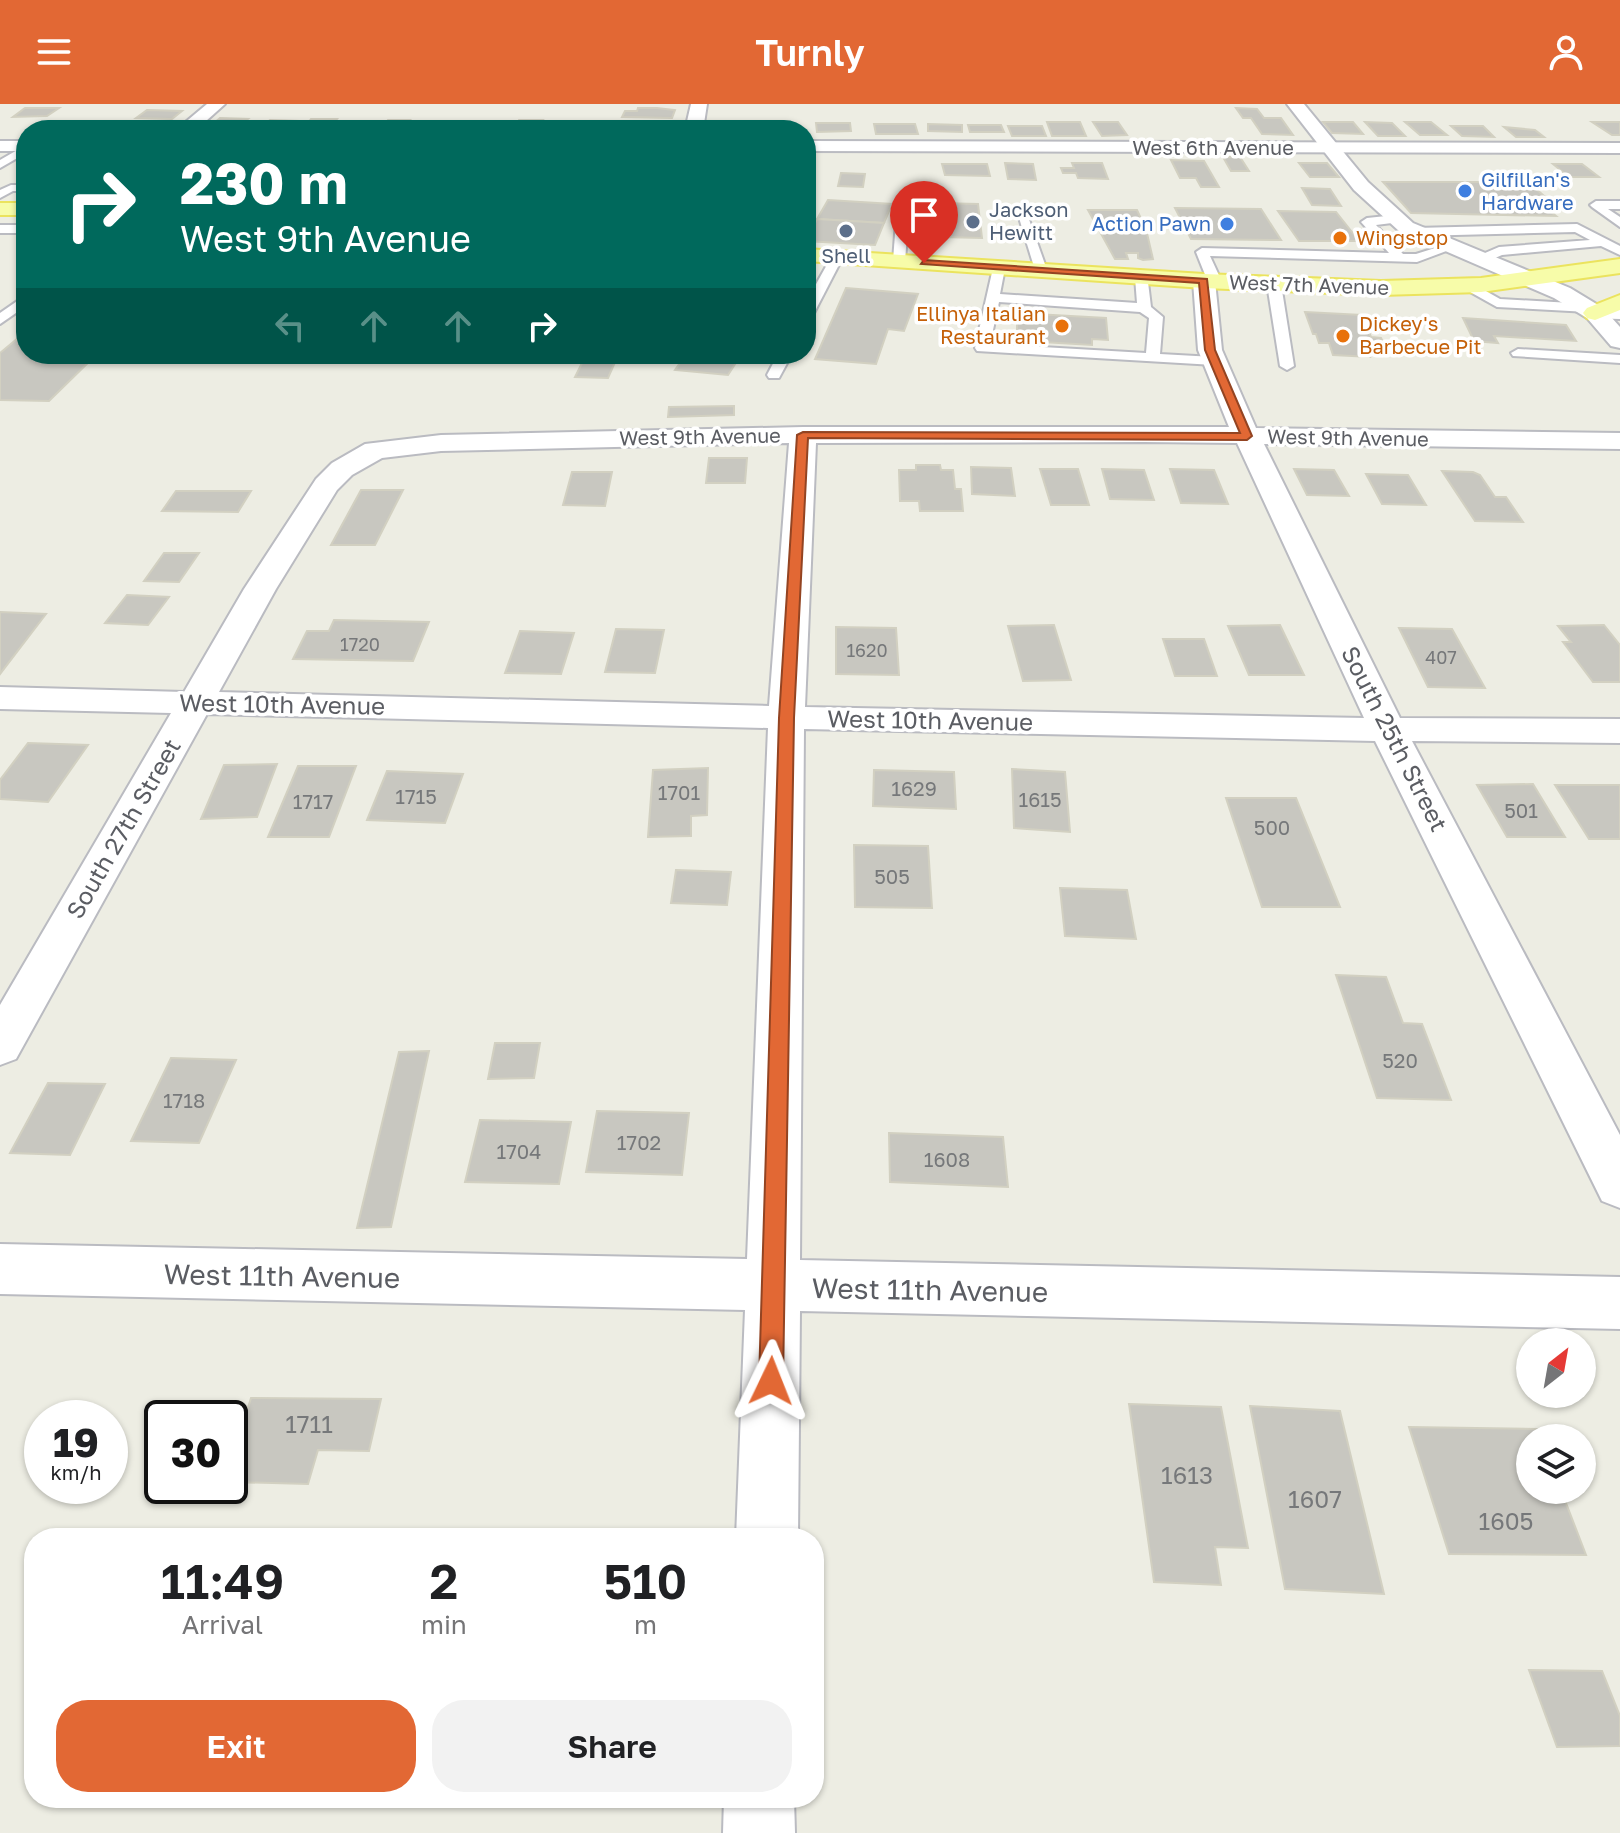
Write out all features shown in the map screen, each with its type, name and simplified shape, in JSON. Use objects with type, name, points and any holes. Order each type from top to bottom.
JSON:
[{"type":"main road","name":"West 7th Avenue","points":[[816,256],[1284,285],[1352,272],[1468,285],[1620,266]]},
{"type":"main road","points":[[1592,310],[1620,302]]},
{"type":"street","points":[[197,120],[217,104]]},
{"type":"street","points":[[1295,104],[1361,186],[1396,219],[1415,232],[1532,279],[1592,310],[1620,341]]},
{"type":"street","name":"West 6th Avenue","points":[[816,146],[1620,148]]},
{"type":"street","name":"South 25th Street","points":[[1210,281],[1214,361],[1247,436],[1388,730],[1620,1185]]},
{"type":"street","points":[[1592,310],[1620,312]]},
{"type":"street","points":[[767,1528],[786,718],[803,435]]},
{"type":"street","name":"West 9th Avenue","points":[[358,458],[375,450],[441,443],[803,435],[1620,441]]},
{"type":"street","name":"South 27th Street","points":[[0,1046],[260,589],[326,485],[358,458]]},
{"type":"street","name":"West 10th Avenue","points":[[0,698],[786,718],[1388,730],[1620,731]]},
{"type":"street","name":"West 11th Avenue","points":[[0,1269],[1620,1303]]},
{"type":"street","points":[[759,1808],[759,1833]]},
{"type":"lane","points":[[1620,205],[1596,205],[1620,223]]},
{"type":"lane","points":[[1020,211],[1041,270]]},
{"type":"lane","points":[[1396,219],[1367,222],[1399,257]]},
{"type":"lane","points":[[899,261],[902,221]]},
{"type":"lane","points":[[1415,232],[1577,228],[1620,251]]},
{"type":"lane","points":[[1589,234],[1620,234]]},
{"type":"lane","points":[[1482,259],[1499,251],[1604,243]]},
{"type":"lane","points":[[1210,281],[1202,252],[1278,254],[1352,272],[1399,257],[1417,258],[1451,247]]},
{"type":"lane","points":[[1278,254],[1284,285],[1287,366]]},
{"type":"lane","points":[[816,296],[837,257]]},
{"type":"lane","points":[[999,268],[982,348],[1214,361]]},
{"type":"lane","points":[[1142,277],[1144,308]]},
{"type":"lane","points":[[1468,285],[1497,303],[1592,310]]},
{"type":"lane","points":[[993,298],[1144,308],[1156,317],[1153,357]]},
{"type":"lane","points":[[1518,353],[1620,359]]},
{"type":"lane","points":[[774,375],[780,364]]},
{"type":"building","points":[[25,108],[59,108],[47,116],[13,117]]},
{"type":"building","points":[[638,108],[675,110],[672,118],[622,117],[625,111],[637,111]]},
{"type":"building","points":[[1236,108],[1257,109],[1264,118],[1281,118],[1293,135],[1262,134],[1251,118],[1243,118]]},
{"type":"building","points":[[147,110],[182,111],[172,119],[136,118]]},
{"type":"building","points":[[220,118],[248,119],[247,120],[218,120]]},
{"type":"building","points":[[1047,122],[1080,122],[1086,136],[1052,136]]},
{"type":"building","points":[[1093,122],[1118,122],[1127,135],[1102,136]]},
{"type":"building","points":[[1323,122],[1353,122],[1363,134],[1332,133]]},
{"type":"building","points":[[1365,122],[1392,123],[1405,136],[1378,136]]},
{"type":"building","points":[[1405,122],[1431,122],[1447,135],[1420,135]]},
{"type":"building","points":[[1592,122],[1620,122],[1620,135],[1612,135]]},
{"type":"building","points":[[816,123],[850,123],[851,131],[817,132]]},
{"type":"building","points":[[874,124],[915,124],[918,134],[876,134]]},
{"type":"building","points":[[928,124],[962,125],[962,132],[928,131]]},
{"type":"building","points":[[968,125],[1001,125],[1004,132],[970,132]]},
{"type":"building","points":[[1008,126],[1042,126],[1046,136],[1012,136]]},
{"type":"building","points":[[1451,126],[1483,126],[1494,137],[1462,136]]},
{"type":"building","points":[[1504,127],[1535,130],[1544,137],[1516,137]]},
{"type":"building","points":[[1223,157],[1240,157],[1249,171],[1231,171]]},
{"type":"building","points":[[1171,160],[1204,161],[1219,187],[1201,187],[1196,178],[1180,178]]},
{"type":"building","points":[[1005,163],[1033,164],[1036,180],[1008,179]]},
{"type":"building","points":[[1072,163],[1102,163],[1108,179],[1078,178],[1076,173],[1063,173],[1061,168],[1074,168]]},
{"type":"building","points":[[1299,163],[1327,163],[1339,177],[1310,177]]},
{"type":"building","points":[[942,164],[987,164],[990,176],[945,175]]},
{"type":"building","points":[[1553,164],[1582,164],[1599,177],[1569,177]]},
{"type":"building","points":[[841,173],[865,174],[863,187],[838,186]]},
{"type":"building","name":"Gilfillan's Hardware","points":[[1383,182],[1528,182],[1558,208],[1546,208],[1556,216],[1411,213]]},
{"type":"building","points":[[1302,188],[1330,189],[1341,206],[1312,205]]},
{"type":"building","points":[[828,200],[892,204],[884,223],[817,219]]},
{"type":"building","points":[[937,203],[978,204],[982,238],[940,237]]},
{"type":"building","name":"Action Pawn","points":[[1175,208],[1261,209],[1281,240],[1191,239]]},
{"type":"building","points":[[1088,210],[1137,210],[1146,229],[1153,259],[1143,260],[1138,258],[1138,253],[1126,253],[1128,259],[1115,259]]},
{"type":"building","points":[[1278,211],[1336,212],[1359,241],[1299,241]]},
{"type":"building","name":"Shell","points":[[816,221],[884,223],[875,245],[816,242]]},
{"type":"building","points":[[846,288],[918,294],[904,331],[888,329],[876,364],[816,357]]},
{"type":"building","name":"Dickey's Barbecue Pit","points":[[1305,312],[1362,315],[1371,337],[1381,338],[1384,344],[1371,344],[1374,352],[1368,352],[1370,357],[1333,355],[1329,343],[1319,343],[1316,334],[1313,334]]},
{"type":"building","name":"Ellinya Italian Restaurant","points":[[1017,313],[1106,318],[1108,340],[1092,339],[1092,345],[1008,340],[1008,334],[1017,335]]},
{"type":"building","points":[[1463,318],[1566,325],[1576,341],[1494,336],[1498,343],[1474,341]]},
{"type":"building","points":[[16,340],[16,364],[87,364],[49,401],[0,400],[0,353]]},
{"type":"building","points":[[582,364],[614,364],[608,378],[575,377]]},
{"type":"building","points":[[679,364],[735,364],[728,375],[675,370]]},
{"type":"building","points":[[734,406],[734,415],[668,417],[669,407]]},
{"type":"building","points":[[709,458],[747,458],[745,483],[706,483]]},
{"type":"building","points":[[916,465],[940,465],[941,470],[953,470],[955,489],[961,489],[963,511],[920,511],[919,501],[900,501],[899,470],[916,470]]},
{"type":"building","points":[[971,467],[1011,468],[1015,496],[972,494]]},
{"type":"building","points":[[1040,469],[1078,469],[1089,505],[1051,505]]},
{"type":"building","points":[[1102,469],[1144,470],[1154,500],[1110,499]]},
{"type":"building","points":[[1170,469],[1214,470],[1228,504],[1181,503]]},
{"type":"building","points":[[1294,469],[1334,470],[1349,496],[1307,495]]},
{"type":"building","points":[[1442,471],[1480,475],[1495,497],[1506,497],[1523,522],[1475,521]]},
{"type":"building","points":[[572,472],[612,472],[605,506],[563,505]]},
{"type":"building","points":[[1366,474],[1408,475],[1426,505],[1382,504]]},
{"type":"building","points":[[361,490],[403,490],[375,545],[331,545]]},
{"type":"building","points":[[176,491],[251,491],[238,512],[162,511]]},
{"type":"building","points":[[164,553],[199,553],[179,582],[144,581]]},
{"type":"building","points":[[127,595],[169,597],[148,625],[105,623]]},
{"type":"building","points":[[0,612],[46,614],[0,674]]},
{"type":"building","points":[[334,620],[429,622],[413,661],[293,659],[307,631],[329,631]]},
{"type":"building","points":[[1054,625],[1071,680],[1023,681],[1008,626]]},
{"type":"building","points":[[1280,625],[1304,675],[1249,675],[1228,626]]},
{"type":"building","points":[[1604,625],[1620,645],[1620,682],[1593,682],[1563,642],[1571,642],[1558,626]]},
{"type":"building","points":[[836,627],[896,628],[899,675],[836,674]]},
{"type":"building","points":[[1399,628],[1452,629],[1485,688],[1428,687]]},
{"type":"building","points":[[616,629],[664,630],[655,673],[605,672]]},
{"type":"building","points":[[520,631],[574,633],[561,674],[505,673]]},
{"type":"building","points":[[1163,639],[1204,639],[1217,676],[1175,676]]},
{"type":"building","points":[[28,743],[88,745],[48,802],[0,799],[0,780]]},
{"type":"building","points":[[277,764],[257,817],[201,819],[224,765]]},
{"type":"building","points":[[298,766],[356,766],[329,837],[268,837]]},
{"type":"building","points":[[708,768],[707,815],[691,816],[691,836],[648,837],[653,770]]},
{"type":"building","points":[[1012,769],[1065,772],[1070,832],[1014,828]]},
{"type":"building","points":[[874,770],[954,772],[956,809],[873,806]]},
{"type":"building","points":[[387,771],[463,774],[445,823],[367,820]]},
{"type":"building","points":[[1533,784],[1565,837],[1507,837],[1477,785]]},
{"type":"building","points":[[1555,785],[1620,785],[1620,839],[1589,839]]},
{"type":"building","points":[[1226,798],[1296,798],[1340,907],[1262,907]]},
{"type":"building","points":[[854,845],[928,846],[932,908],[855,907]]},
{"type":"building","points":[[676,870],[731,872],[727,905],[671,903]]},
{"type":"building","points":[[1060,888],[1127,890],[1136,939],[1065,936]]},
{"type":"building","points":[[1336,975],[1386,977],[1403,1023],[1422,1024],[1451,1100],[1377,1098]]},
{"type":"building","points":[[495,1043],[540,1043],[534,1078],[488,1079]]},
{"type":"building","points":[[429,1051],[391,1227],[357,1228],[399,1052]]},
{"type":"building","points":[[171,1058],[236,1060],[199,1143],[131,1141]]},
{"type":"building","points":[[48,1083],[105,1084],[70,1155],[10,1153]]},
{"type":"building","points":[[597,1111],[689,1113],[682,1175],[586,1172]]},
{"type":"building","points":[[480,1120],[571,1122],[559,1184],[465,1182]]},
{"type":"building","points":[[889,1133],[1003,1137],[1008,1187],[890,1182]]},
{"type":"building","points":[[251,1398],[381,1399],[369,1451],[318,1450],[308,1484],[248,1482],[248,1408]]},
{"type":"building","points":[[1129,1404],[1221,1407],[1248,1548],[1215,1547],[1221,1585],[1154,1582]]},
{"type":"building","points":[[1250,1406],[1340,1411],[1384,1594],[1285,1589]]},
{"type":"building","points":[[1409,1427],[1516,1429],[1516,1504],[1566,1504],[1586,1555],[1449,1554]]},
{"type":"building","points":[[1529,1670],[1602,1671],[1620,1716],[1620,1746],[1557,1747]]},
{"type":"place","name":"Gilfillan's Hardware","points":[[1465,191]]},
{"type":"place","name":"Jackson Hewitt","points":[[973,222]]},
{"type":"place","name":"Action Pawn","points":[[1227,224]]},
{"type":"place","name":"Shell","points":[[846,231]]},
{"type":"place","name":"Wingstop","points":[[1340,238]]},
{"type":"place","name":"Ellinya Italian Restaurant","points":[[1062,326]]},
{"type":"place","name":"Dickey's Barbecue Pit","points":[[1343,336]]},
{"type":"route","points":[[771,1381],[786,718],[803,435],[1247,436],[1210,350],[1204,281],[924,263]]}]
